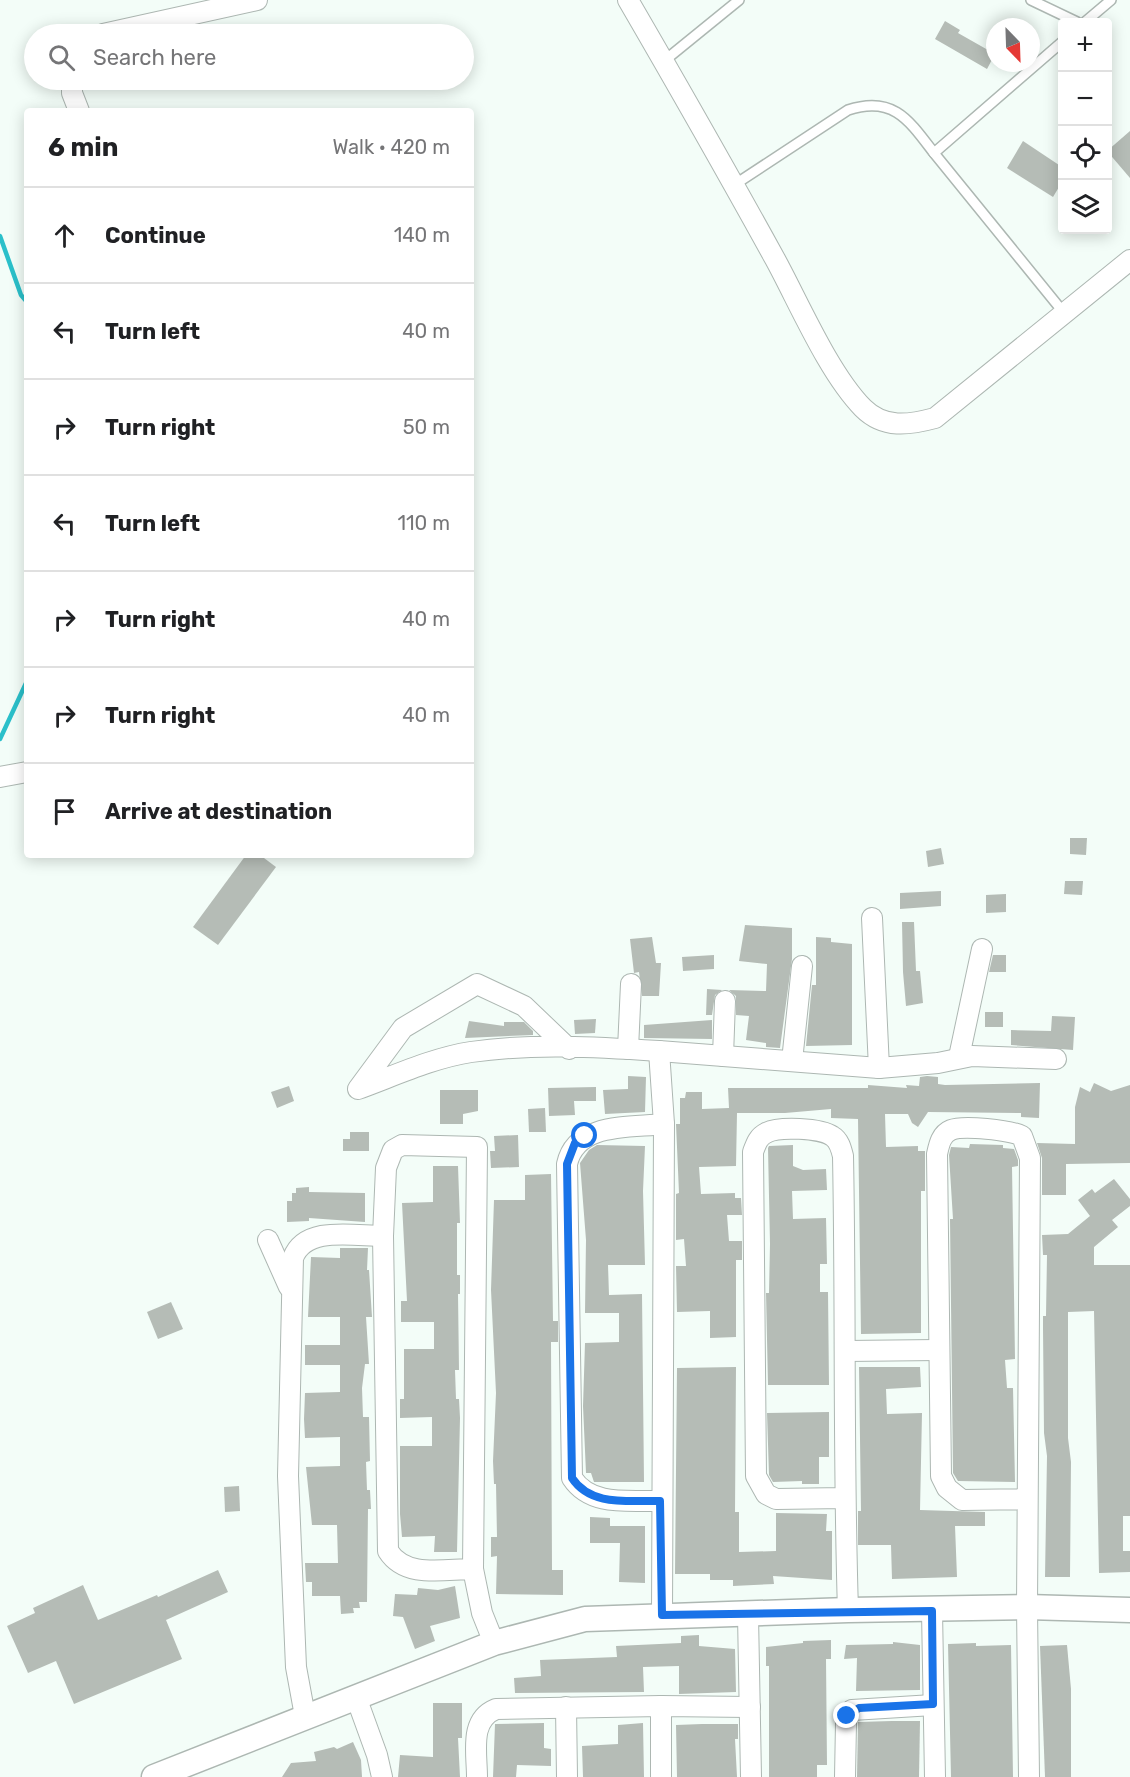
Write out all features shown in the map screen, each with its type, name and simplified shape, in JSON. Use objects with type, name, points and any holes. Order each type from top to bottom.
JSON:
[{"type":"street","points":[[148,24],[257,0]]},
{"type":"street","points":[[628,0],[734,184],[834,368],[864,409],[890,424],[908,425],[935,418],[1130,260]]},
{"type":"street","points":[[72,90],[78,108]]},
{"type":"street","points":[[0,777],[24,773]]},
{"type":"street","points":[[872,918],[879,1068]]},
{"type":"street","points":[[959,1057],[982,949]]},
{"type":"street","points":[[792,1061],[802,966]]},
{"type":"street","points":[[569,1049],[524,1006],[477,984],[403,1028],[358,1089],[435,1061],[471,1052],[531,1048],[569,1049],[628,1049],[879,1068],[938,1063],[959,1057],[1056,1059]]},
{"type":"street","points":[[628,1049],[632,984]]},
{"type":"street","points":[[723,1056],[725,1001]]},
{"type":"street","points":[[660,1051],[664,1124],[660,1501],[662,1615]]},
{"type":"street","points":[[660,1501],[597,1498],[578,1488],[572,1478],[567,1164],[575,1143],[597,1131],[664,1124]]},
{"type":"street","points":[[844,1498],[776,1499],[760,1487],[756,1476],[753,1152],[757,1141],[775,1129],[822,1131],[833,1136],[840,1145],[843,1156],[846,1351],[844,1498],[848,1610]]},
{"type":"street","points":[[1027,1499],[962,1500],[947,1488],[941,1476],[938,1350],[939,1144],[943,1136],[952,1129],[1011,1130],[1022,1137],[1030,1158],[1027,1499],[1029,1777]]},
{"type":"street","points":[[473,1569],[410,1570],[400,1566],[388,1551],[383,1236],[386,1168],[393,1150],[402,1145],[477,1147],[473,1569],[482,1613],[494,1643]]},
{"type":"street","points":[[305,1716],[296,1667],[288,1476],[290,1290],[293,1258],[296,1248],[304,1241],[316,1236],[383,1236]]},
{"type":"street","points":[[268,1240],[290,1290]]},
{"type":"street","points":[[846,1351],[938,1350]]},
{"type":"street","points":[[166,1775],[305,1716],[494,1643],[585,1619],[662,1615],[848,1610],[932,1611],[1027,1607],[1130,1610]]},
{"type":"street","points":[[932,1611],[935,1777]]},
{"type":"street","points":[[748,1614],[751,1777]]},
{"type":"street","points":[[356,1697],[377,1755],[382,1777]]},
{"type":"street","points":[[845,1777],[846,1723],[847,1716],[852,1710],[933,1704]]},
{"type":"street","points":[[661,1706],[661,1777]]},
{"type":"street","points":[[566,1707],[567,1777]]},
{"type":"street","points":[[477,1777],[477,1727],[486,1713],[496,1709],[750,1707]]},
{"type":"lane","points":[[664,62],[739,0]]},
{"type":"lane","points":[[1031,0],[1069,18]]},
{"type":"lane","points":[[1090,18],[1111,0]]},
{"type":"lane","points":[[934,153],[1058,45]]},
{"type":"lane","points":[[734,184],[848,110],[867,104],[885,106],[908,118],[1064,313]]},
{"type":"building","points":[[945,21],[960,30],[958,33],[986,49],[986,68],[935,39]]},
{"type":"building","points":[[1130,131],[1130,178],[1112,157],[1112,147]]},
{"type":"building","points":[[1023,141],[1058,164],[1058,189],[1053,197],[1007,168]]},
{"type":"building","points":[[1070,838],[1087,838],[1086,855],[1070,854]]},
{"type":"building","points":[[941,848],[944,864],[928,867],[926,851]]},
{"type":"building","points":[[244,858],[264,858],[276,867],[218,945],[193,927]]},
{"type":"building","points":[[1065,881],[1083,881],[1082,895],[1064,894]]},
{"type":"building","points":[[941,891],[941,906],[900,909],[900,893]]},
{"type":"building","points":[[1006,894],[1006,912],[986,913],[986,895]]},
{"type":"building","points":[[902,922],[914,922],[916,971],[920,971],[923,1003],[906,1006],[903,972]]},
{"type":"building","points":[[745,925],[792,928],[792,959],[780,1048],[766,1047],[766,1043],[746,1040],[749,1016],[736,1015],[736,996],[729,990],[766,991],[767,964],[739,961]]},
{"type":"building","points":[[652,937],[656,963],[661,963],[659,996],[642,996],[639,972],[634,973],[630,939]]},
{"type":"building","points":[[816,937],[831,938],[831,942],[852,944],[852,1045],[806,1046],[812,985],[816,985]]},
{"type":"building","points":[[714,955],[714,969],[683,971],[682,957]]},
{"type":"building","points":[[993,955],[1006,955],[1006,972],[989,972]]},
{"type":"building","points":[[707,989],[722,990],[715,995],[712,1015],[706,1015]]},
{"type":"building","points":[[985,1012],[1003,1012],[1003,1027],[985,1027]]},
{"type":"building","points":[[1052,1016],[1075,1017],[1073,1050],[1011,1045],[1011,1030],[1051,1031]]},
{"type":"building","points":[[596,1019],[595,1033],[575,1034],[574,1020]]},
{"type":"building","points":[[712,1020],[712,1039],[644,1038],[644,1025]]},
{"type":"building","points":[[469,1021],[504,1026],[504,1022],[524,1022],[533,1031],[533,1035],[465,1038]]},
{"type":"building","points":[[628,1076],[646,1077],[645,1112],[605,1114],[603,1090],[628,1089]]},
{"type":"building","points":[[920,1077],[938,1077],[938,1084],[945,1085],[1040,1083],[1039,1118],[1021,1117],[1021,1113],[928,1112],[918,1127],[912,1123],[908,1114],[885,1114],[886,1147],[918,1146],[918,1151],[925,1151],[925,1191],[921,1191],[921,1333],[861,1334],[858,1119],[831,1118],[831,1109],[785,1113],[737,1113],[736,1166],[699,1167],[701,1194],[735,1193],[735,1198],[741,1198],[742,1215],[727,1215],[729,1241],[742,1241],[742,1260],[736,1260],[736,1337],[710,1338],[710,1311],[677,1312],[676,1266],[686,1266],[684,1239],[676,1240],[676,1194],[679,1193],[676,1124],[680,1124],[680,1098],[685,1098],[686,1092],[702,1092],[702,1109],[729,1108],[728,1088],[868,1088],[868,1085],[907,1088],[906,1085],[919,1086]]},
{"type":"building","points":[[1094,1083],[1111,1091],[1130,1085],[1130,1163],[1066,1164],[1066,1195],[1042,1195],[1042,1158],[1037,1143],[1075,1144],[1075,1107],[1080,1087],[1090,1092]]},
{"type":"building","points":[[289,1086],[294,1101],[277,1108],[271,1092]]},
{"type":"building","points":[[596,1087],[596,1101],[574,1101],[575,1115],[549,1116],[548,1088]]},
{"type":"building","points":[[440,1090],[478,1090],[478,1111],[463,1114],[463,1124],[440,1124]]},
{"type":"building","points":[[545,1108],[546,1132],[529,1132],[528,1109]]},
{"type":"building","points":[[350,1132],[369,1132],[369,1151],[343,1151],[343,1139],[350,1139]]},
{"type":"building","points":[[518,1135],[519,1167],[491,1168],[490,1151],[495,1151],[494,1136]]},
{"type":"building","points":[[970,1144],[1003,1145],[1003,1148],[1014,1149],[1018,1160],[1018,1166],[1012,1167],[1015,1359],[1005,1360],[1007,1388],[1013,1388],[1015,1482],[958,1481],[953,1473],[950,1219],[953,1219],[949,1155],[951,1147],[969,1148]]},
{"type":"building","points":[[597,1145],[645,1146],[643,1191],[645,1265],[608,1265],[609,1295],[642,1294],[644,1482],[594,1482],[591,1473],[586,1473],[583,1406],[585,1343],[619,1342],[619,1313],[585,1313],[586,1240],[580,1163],[589,1150]]},
{"type":"building","points":[[793,1145],[793,1166],[803,1170],[826,1169],[827,1190],[792,1191],[793,1219],[826,1218],[827,1264],[820,1264],[820,1292],[828,1292],[829,1385],[768,1385],[766,1293],[769,1293],[770,1244],[768,1148],[769,1146]]},
{"type":"building","points":[[433,1166],[458,1166],[459,1370],[455,1370],[456,1399],[459,1399],[460,1418],[457,1552],[434,1552],[435,1536],[402,1537],[400,1514],[400,1446],[432,1446],[432,1417],[400,1418],[400,1399],[404,1399],[404,1349],[434,1349],[434,1322],[401,1322],[401,1301],[407,1301],[402,1203],[433,1202]]},
{"type":"building","points":[[551,1174],[553,1321],[558,1321],[558,1342],[551,1342],[552,1570],[563,1570],[563,1595],[496,1594],[497,1556],[491,1557],[491,1537],[497,1537],[493,1461],[496,1393],[491,1290],[494,1200],[525,1200],[525,1175]]},
{"type":"building","points":[[1114,1179],[1130,1199],[1130,1206],[1112,1220],[1118,1227],[1094,1247],[1094,1265],[1130,1265],[1130,1516],[1123,1516],[1123,1551],[1130,1551],[1130,1572],[1099,1573],[1094,1311],[1068,1312],[1068,1438],[1071,1462],[1070,1577],[1045,1577],[1047,1456],[1044,1433],[1043,1316],[1046,1316],[1047,1255],[1043,1255],[1042,1235],[1068,1234],[1090,1216],[1078,1200],[1092,1189],[1095,1193]]},
{"type":"building","points":[[309,1187],[309,1192],[365,1193],[365,1222],[309,1218],[309,1221],[287,1222],[287,1201],[292,1201],[292,1193],[296,1193],[296,1188]]},
{"type":"building","points":[[340,1248],[368,1248],[367,1270],[369,1270],[372,1317],[366,1317],[369,1364],[365,1364],[362,1388],[363,1417],[369,1417],[370,1461],[366,1462],[367,1490],[370,1490],[371,1509],[368,1509],[367,1602],[359,1602],[360,1608],[353,1608],[354,1613],[341,1614],[340,1596],[312,1596],[312,1582],[306,1582],[305,1563],[338,1563],[337,1525],[312,1525],[306,1467],[340,1466],[340,1437],[305,1438],[304,1419],[305,1393],[340,1392],[340,1365],[305,1365],[305,1345],[340,1345],[340,1317],[308,1317],[311,1257],[340,1258]]},
{"type":"building","points":[[171,1302],[183,1329],[158,1339],[147,1312]]},
{"type":"building","points":[[736,1367],[735,1512],[739,1512],[739,1552],[776,1551],[776,1513],[827,1514],[826,1531],[832,1531],[832,1580],[773,1576],[774,1584],[733,1586],[733,1580],[710,1580],[710,1574],[675,1574],[677,1368]]},
{"type":"building","points":[[859,1367],[920,1367],[921,1387],[886,1389],[887,1414],[922,1413],[920,1510],[985,1512],[985,1526],[955,1526],[957,1577],[892,1579],[891,1545],[858,1545],[858,1511],[861,1511]]},
{"type":"building","points":[[829,1412],[829,1457],[819,1457],[819,1484],[802,1484],[802,1481],[773,1482],[769,1475],[767,1413]]},
{"type":"building","points":[[239,1486],[240,1511],[225,1512],[224,1487]]},
{"type":"building","points":[[590,1517],[610,1518],[610,1526],[645,1526],[645,1583],[619,1582],[620,1543],[590,1543]]},
{"type":"building","points":[[218,1570],[228,1592],[166,1620],[182,1659],[74,1704],[56,1661],[28,1673],[7,1626],[35,1613],[33,1608],[83,1585],[98,1620],[157,1595],[158,1597]]},
{"type":"building","points":[[455,1586],[460,1618],[430,1626],[435,1641],[415,1649],[403,1617],[393,1616],[395,1594],[417,1595],[418,1588],[438,1590]]},
{"type":"building","points":[[699,1635],[699,1646],[735,1649],[736,1692],[679,1694],[679,1666],[643,1667],[644,1692],[515,1693],[514,1678],[541,1676],[540,1660],[617,1657],[616,1646],[681,1643],[681,1636]]},
{"type":"building","points":[[831,1640],[831,1659],[826,1659],[827,1765],[817,1765],[817,1777],[769,1777],[769,1666],[766,1666],[766,1647],[803,1643],[803,1641]]},
{"type":"building","points":[[893,1642],[920,1645],[920,1690],[856,1691],[857,1658],[844,1659],[846,1645],[893,1644]]},
{"type":"building","points":[[976,1643],[976,1646],[1011,1645],[1013,1777],[951,1777],[948,1644]]},
{"type":"building","points":[[1067,1645],[1071,1689],[1071,1777],[1045,1777],[1040,1646]]},
{"type":"building","points":[[433,1703],[462,1703],[462,1738],[458,1738],[460,1777],[398,1777],[400,1755],[433,1757]]},
{"type":"building","points":[[920,1721],[919,1777],[857,1777],[858,1722]]},
{"type":"building","points":[[544,1723],[544,1748],[551,1749],[551,1766],[517,1765],[516,1777],[493,1777],[495,1724]]},
{"type":"building","points":[[643,1723],[644,1777],[583,1777],[582,1746],[618,1744],[618,1725]]},
{"type":"building","points":[[738,1724],[738,1739],[735,1739],[737,1777],[677,1777],[676,1725]]},
{"type":"building","points":[[353,1742],[361,1760],[362,1777],[282,1777],[291,1763],[316,1761],[314,1752],[334,1747],[337,1749]]},
{"type":"waterway","points":[[0,236],[24,298]]},
{"type":"waterway","points":[[0,739],[24,687]]},
{"type":"route","points":[[585,1136],[575,1143],[567,1164],[572,1478],[578,1488],[597,1498],[660,1501],[662,1615],[848,1610],[932,1611],[933,1704],[859,1708],[852,1710],[847,1716]]}]
